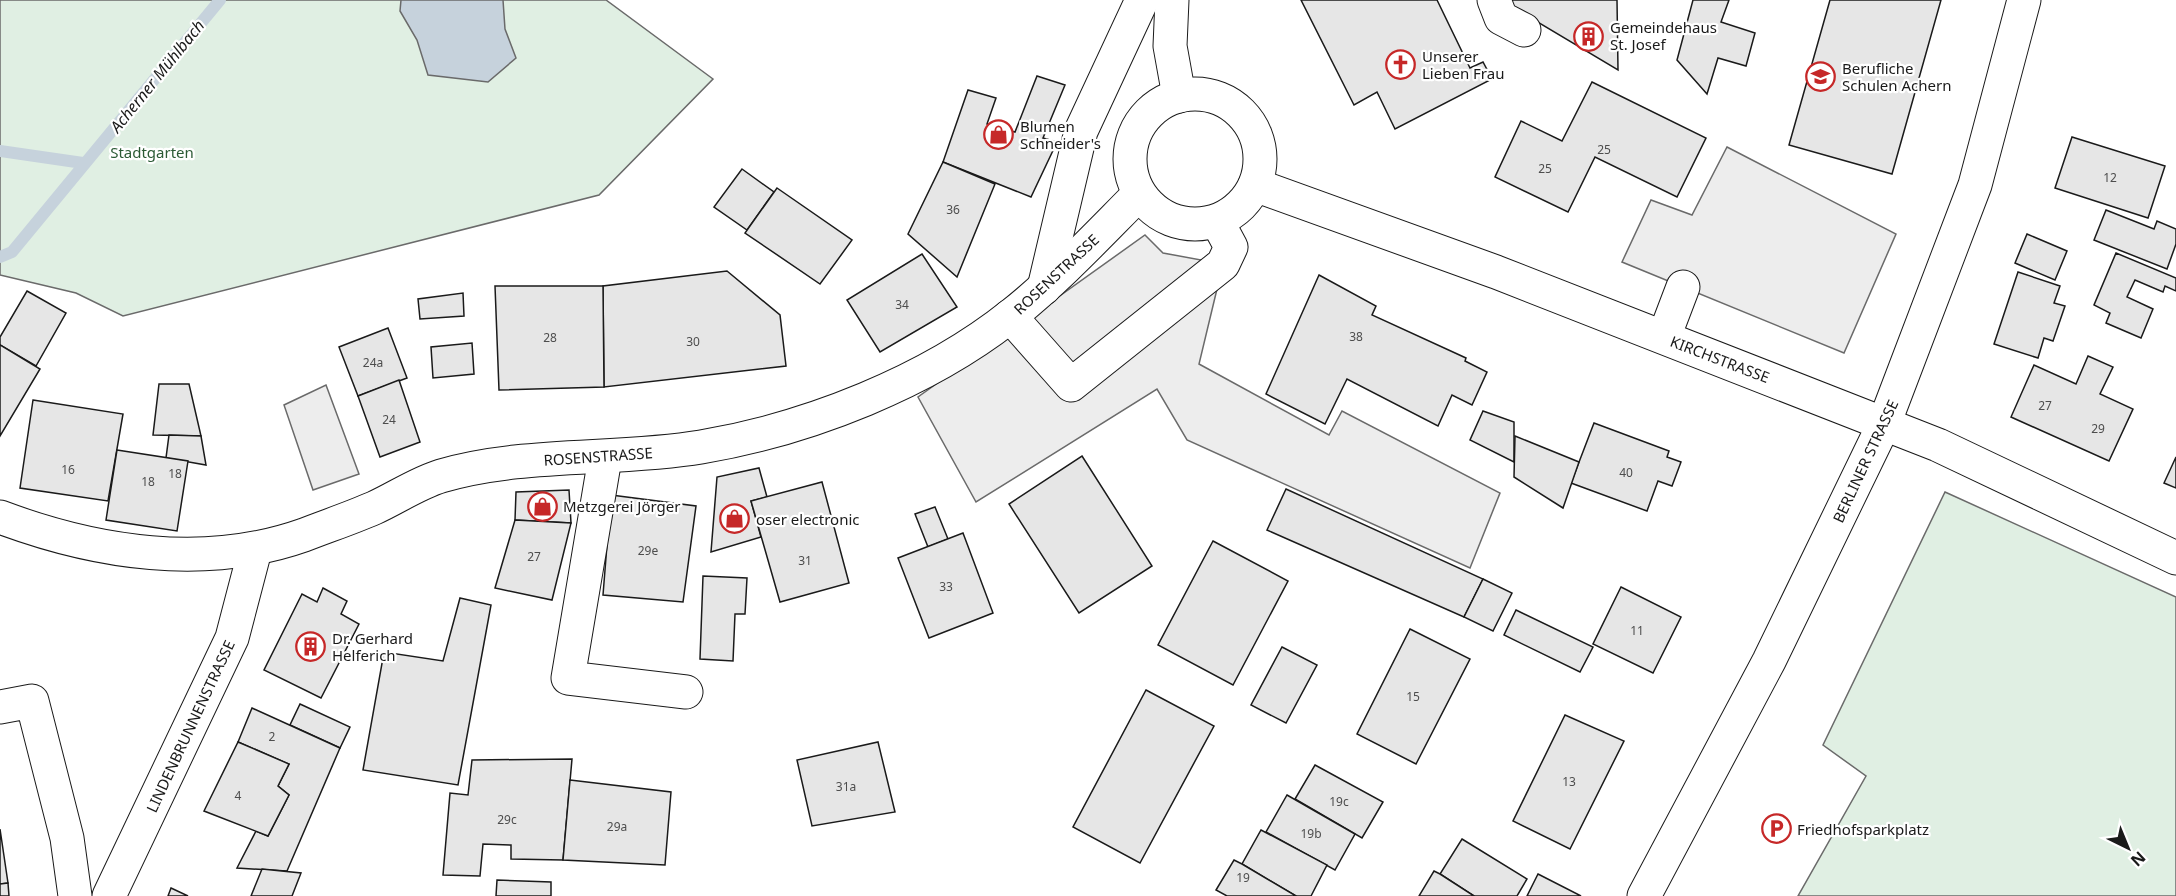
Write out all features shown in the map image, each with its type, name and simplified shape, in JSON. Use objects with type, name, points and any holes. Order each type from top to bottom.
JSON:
[{"type":"street","points":[[1044,288],[1081,131],[1142,0]]},
{"type":"street","points":[[1172,0],[1170,46],[1179,96]]},
{"type":"street","points":[[1494,0],[1501,18],[1524,30]]},
{"type":"street","name":"BERLINER STRASSE","points":[[1644,896],[1768,661],[1884,424],[1975,185],[2024,0]]},
{"type":"street","points":[[1179,96],[1211,96],[1239,111],[1250,123],[1260,153],[1260,170],[1255,185],[1246,200],[1233,212],[1200,225],[1182,223],[1158,212],[1139,194],[1132,177],[1130,160],[1132,144],[1138,127],[1149,113],[1179,96]]},
{"type":"street","name":"KIRCHSTRASSE","points":[[1255,185],[1496,272],[1938,445],[2176,558]]},
{"type":"street","name":"ROSENSTRASSE","points":[[0,517],[40,532],[104,548],[188,555],[255,550],[371,509],[440,476],[522,461],[605,458],[701,447],[779,429],[817,417],[885,389],[953,356],[1010,316],[1044,288],[1139,194]]},
{"type":"street","points":[[1010,316],[1071,385],[1223,264],[1231,247],[1217,220]]},
{"type":"street","points":[[1664,338],[1683,287]]},
{"type":"street","points":[[605,458],[568,678],[686,692]]},
{"type":"street","name":"LINDENBRUNNENSTRASSE","points":[[109,896],[232,638],[255,550]]},
{"type":"street","points":[[0,707],[32,701],[67,838],[75,896]]},
{"type":"green space","name":"Stadtgarten","points":[[0,0],[606,0],[713,79],[599,195],[123,316],[76,293],[0,275]]},
{"type":"green space","points":[[1945,492],[2176,597],[2176,896],[1798,896],[1866,776],[1823,745]]},
{"type":"shaded area","points":[[401,0],[503,0],[505,29],[516,58],[488,82],[428,75],[417,40],[400,11]]},
{"type":"shaded area","points":[[1727,147],[1896,234],[1844,353],[1622,262],[1651,200],[1692,215]]},
{"type":"shaded area","points":[[1145,235],[1163,253],[1223,264],[1199,364],[1329,435],[1342,411],[1500,493],[1470,568],[1187,440],[1157,389],[976,502],[918,397]]},
{"type":"shaded area","points":[[326,385],[359,474],[313,490],[284,405]]},
{"type":"building","name":"Unserer Lieben Frau","points":[[1301,0],[1437,0],[1470,68],[1483,62],[1492,79],[1395,129],[1377,92],[1354,105]]},
{"type":"building","name":"Gemeindehaus St. Josef","points":[[1503,0],[1617,0],[1618,70],[1504,2]]},
{"type":"building","points":[[1693,0],[1729,0],[1721,22],[1755,33],[1746,66],[1718,58],[1707,94],[1677,60]]},
{"type":"building","points":[[1830,0],[1941,0],[1892,174],[1789,145]]},
{"type":"building","name":"Blumen Schneider's","points":[[1037,76],[1065,85],[1043,138],[1057,142],[1031,197],[943,162],[968,90],[996,98],[987,124],[1015,132]]},
{"type":"building","points":[[1592,82],[1706,138],[1677,197],[1595,157],[1568,212],[1495,177],[1521,121],[1562,141]]},
{"type":"building","points":[[2072,137],[2165,166],[2148,218],[2055,188]]},
{"type":"building","points":[[943,162],[995,184],[957,277],[908,234]]},
{"type":"building","points":[[742,169],[774,192],[747,230],[714,207]]},
{"type":"building","points":[[777,188],[852,240],[820,284],[745,233]]},
{"type":"building","points":[[2106,210],[2154,229],[2157,221],[2176,229],[2176,244],[2167,269],[2094,240]]},
{"type":"building","points":[[2027,234],[2067,251],[2055,280],[2015,263]]},
{"type":"building","points":[[2116,253],[2176,278],[2176,291],[2165,286],[2163,292],[2135,280],[2127,297],[2153,309],[2141,338],[2106,323],[2110,313],[2094,305]]},
{"type":"building","points":[[922,254],[957,307],[880,352],[847,300]]},
{"type":"building","points":[[727,271],[780,315],[786,366],[604,387],[603,286]]},
{"type":"building","points":[[2018,272],[2060,286],[2054,303],[2065,306],[2053,341],[2044,338],[2038,358],[1994,344]]},
{"type":"building","points":[[1319,275],[1376,306],[1372,315],[1466,358],[1465,361],[1487,372],[1472,405],[1452,395],[1438,426],[1347,379],[1325,424],[1266,394]]},
{"type":"building","points":[[495,286],[603,286],[604,387],[499,390]]},
{"type":"building","points":[[27,291],[66,313],[36,366],[0,345],[0,337]]},
{"type":"building","points":[[463,293],[464,316],[420,319],[418,299]]},
{"type":"building","points":[[388,328],[407,378],[358,396],[339,347]]},
{"type":"building","points":[[472,343],[474,374],[433,378],[431,347]]},
{"type":"building","points":[[0,345],[40,369],[0,436]]},
{"type":"building","points":[[2088,356],[2113,367],[2100,394],[2133,409],[2109,461],[2011,417],[2034,365],[2076,384]]},
{"type":"building","points":[[399,380],[420,442],[380,457],[358,396]]},
{"type":"building","points":[[159,384],[189,384],[201,436],[153,435]]},
{"type":"building","points":[[33,400],[123,414],[108,501],[20,488]]},
{"type":"building","points":[[1483,411],[1514,422],[1514,462],[1470,440]]},
{"type":"building","points":[[1594,423],[1669,451],[1667,457],[1681,462],[1672,486],[1658,481],[1647,511],[1571,483]]},
{"type":"building","points":[[169,435],[201,436],[206,465],[166,458]]},
{"type":"building","points":[[1515,436],[1579,462],[1563,508],[1514,477]]},
{"type":"building","points":[[117,450],[188,461],[177,531],[106,520]]},
{"type":"building","points":[[1082,456],[1152,566],[1079,613],[1009,504]]},
{"type":"building","points":[[2176,457],[2176,488],[2164,483]]},
{"type":"building","name":"oser electronic","points":[[759,468],[767,497],[751,501],[761,537],[711,552],[717,477]]},
{"type":"building","points":[[822,482],[849,583],[780,602],[751,501]]},
{"type":"building","points":[[1286,489],[1483,579],[1464,617],[1267,530]]},
{"type":"building","name":"Metzgerei Jörger","points":[[569,490],[571,523],[515,520],[516,492]]},
{"type":"building","points":[[611,495],[696,506],[683,602],[603,595]]},
{"type":"building","points":[[935,507],[948,539],[928,547],[915,514]]},
{"type":"building","points":[[515,520],[571,523],[552,600],[495,588]]},
{"type":"building","points":[[963,533],[993,613],[929,638],[898,558]]},
{"type":"building","points":[[1213,541],[1288,581],[1233,685],[1158,645]]},
{"type":"building","points":[[703,576],[747,578],[745,614],[735,614],[733,661],[700,659]]},
{"type":"building","points":[[1483,579],[1512,593],[1493,631],[1464,617]]},
{"type":"building","points":[[1621,587],[1681,617],[1653,673],[1593,644]]},
{"type":"building","name":"Dr. Gerhard Helferich","points":[[323,588],[347,601],[341,614],[359,624],[321,698],[264,670],[302,594],[317,602]]},
{"type":"building","points":[[460,598],[491,605],[458,785],[363,770],[384,652],[443,661]]},
{"type":"building","points":[[1516,610],[1593,647],[1580,672],[1504,635]]},
{"type":"building","points":[[1410,629],[1470,659],[1416,764],[1357,734]]},
{"type":"building","points":[[1282,647],[1317,665],[1286,723],[1251,705]]},
{"type":"building","points":[[1146,690],[1214,726],[1140,863],[1073,827]]},
{"type":"building","points":[[300,704],[350,727],[340,748],[290,725]]},
{"type":"building","points":[[252,708],[340,748],[287,871],[237,868],[256,831],[268,836],[289,795],[278,786],[289,764],[238,742]]},
{"type":"building","points":[[1565,715],[1624,741],[1570,849],[1513,821]]},
{"type":"building","points":[[238,742],[289,764],[278,786],[289,795],[268,836],[204,811]]},
{"type":"building","points":[[878,742],[895,812],[812,826],[797,760]]},
{"type":"building","points":[[572,759],[563,860],[511,859],[511,845],[483,844],[480,876],[443,875],[450,793],[468,795],[472,760]]},
{"type":"building","points":[[1315,765],[1383,802],[1362,838],[1295,799]]},
{"type":"building","points":[[570,780],[671,792],[665,865],[563,860]]},
{"type":"building","points":[[1287,795],[1355,834],[1335,870],[1266,832]]},
{"type":"building","points":[[0,829],[8,883],[0,884]]},
{"type":"building","points":[[1261,830],[1327,865],[1311,896],[1296,896],[1242,864]]},
{"type":"building","points":[[1462,839],[1527,879],[1517,896],[1474,896],[1440,874]]},
{"type":"building","points":[[1234,860],[1296,896],[1227,896],[1216,890]]},
{"type":"building","points":[[262,869],[301,873],[292,896],[251,896]]},
{"type":"building","points":[[1434,871],[1440,874],[1474,896],[1419,896]]},
{"type":"building","points":[[1538,874],[1581,896],[1527,896]]},
{"type":"building","points":[[497,880],[551,882],[551,896],[496,896]]},
{"type":"building","points":[[8,883],[9,896],[0,896],[0,884]]},
{"type":"building","points":[[171,888],[188,896],[168,896]]},
{"type":"waterway","name":"Acherner Mühlbach","points":[[0,257],[12,252],[220,0]]},
{"type":"waterway","points":[[0,151],[83,163]]},
{"type":"place","name":"Gemeindehaus St. Josef","points":[[1589,36]]},
{"type":"place","name":"Unserer Lieben Frau","points":[[1401,65]]},
{"type":"place","name":"Berufliche Schulen Achern","points":[[1821,77]]},
{"type":"place","name":"Blumen Schneider's","points":[[999,135]]},
{"type":"place","name":"Metzgerei Jörger","points":[[542,506]]},
{"type":"place","name":"oser electronic","points":[[735,519]]},
{"type":"place","name":"Dr. Gerhard Helferich","points":[[311,647]]},
{"type":"place","name":"Friedhofsparkplatz","points":[[1776,829]]}]
